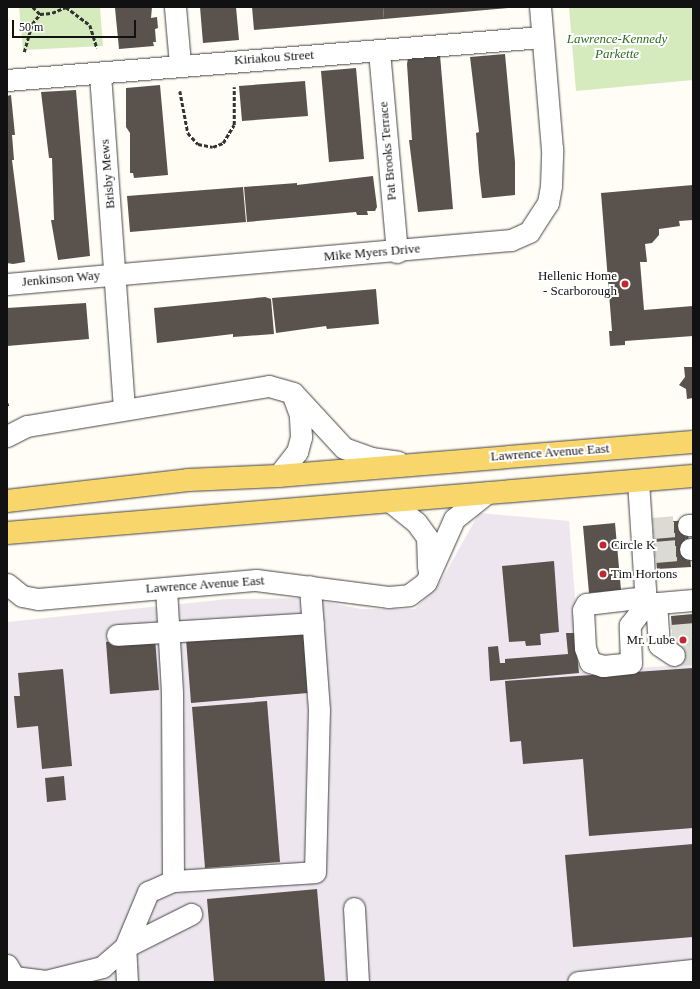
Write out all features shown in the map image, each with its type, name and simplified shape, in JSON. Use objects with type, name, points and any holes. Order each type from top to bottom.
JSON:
[{"type":"main road","name":"Lawrence Avenue East","points":[[12,501],[188,480],[278,476],[406,464],[693,442]]},
{"type":"main road","points":[[14,532],[693,476]]},
{"type":"street","points":[[175,7],[180,64]]},
{"type":"street","name":"Mike Myers Drive","points":[[116,274],[396,252],[511,240],[529,232],[540,219],[548,203],[552,186],[552,149],[540,7]]},
{"type":"street","name":"Kiriakou Street","points":[[7,80],[100,74],[180,64],[379,51],[542,36]]},
{"type":"street","name":"Pat Brooks Terrace","points":[[379,51],[396,252]]},
{"type":"street","name":"Brisby Mews","points":[[100,74],[116,274]]},
{"type":"street","points":[[116,274],[124,407]]},
{"type":"street","name":"Jenkinson Way","points":[[7,284],[116,274]]},
{"type":"street","name":"Lawrence Avenue East","points":[[7,436],[28,426],[124,407],[269,386],[292,393],[344,448],[371,458],[406,464]]},
{"type":"street","points":[[278,476],[297,452],[301,437],[300,415],[292,393]]},
{"type":"street","points":[[638,481],[648,528],[650,601],[659,646],[671,645]]},
{"type":"street","name":"Lawrence Avenue East","points":[[7,584],[22,596],[38,598],[256,580],[388,597],[409,595],[426,582],[454,519],[488,492]]},
{"type":"street","points":[[391,502],[416,522],[427,537],[430,559],[426,582]]},
{"type":"street","points":[[127,982],[125,947],[148,892],[173,881],[316,872],[319,710],[310,586]]},
{"type":"street","points":[[166,588],[173,881]]},
{"type":"street","points":[[650,601],[630,625],[631,663],[597,665],[587,659],[583,610],[590,602],[693,600]]},
{"type":"street","points":[[117,635],[313,623]]},
{"type":"street","points":[[354,908],[358,982]]},
{"type":"street","points":[[7,965],[14,977],[46,980],[102,967],[125,947],[191,914]]},
{"type":"street","points":[[578,982],[693,970]]},
{"type":"path","points":[[33,7],[40,14],[52,14],[66,7],[90,25],[97,48]]},
{"type":"path","points":[[24,52],[32,24],[40,14]]},
{"type":"path","points":[[180,91],[188,133],[198,144],[213,147],[223,143],[234,125],[234,87]]},
{"type":"shaded area","points":[[479,513],[569,521],[581,672],[693,664],[693,982],[7,982],[7,622],[228,599],[307,598],[361,609],[415,609],[441,581]]},
{"type":"green space","points":[[19,7],[100,7],[103,46],[23,50]]},
{"type":"green space","name":"Lawrence-Kennedy Parkette","points":[[569,7],[693,7],[693,80],[576,91]]},
{"type":"building","points":[[152,7],[151,18],[157,17],[158,28],[155,29],[156,42],[153,42],[154,46],[119,49],[115,8]]},
{"type":"building","points":[[200,7],[236,7],[239,40],[203,43]]},
{"type":"building","points":[[252,7],[383,7],[384,19],[254,30]]},
{"type":"building","points":[[383,7],[508,7],[508,8],[384,19]]},
{"type":"building","points":[[505,54],[515,162],[515,195],[482,198],[476,133],[479,132],[470,57]]},
{"type":"building","points":[[440,55],[453,209],[418,212],[409,140],[412,140],[407,64],[408,58]]},
{"type":"building","points":[[356,68],[364,159],[329,162],[321,71]]},
{"type":"building","points":[[305,81],[308,116],[242,121],[239,86]]},
{"type":"building","points":[[160,85],[168,175],[134,178],[133,173],[130,173],[130,133],[126,127],[126,88]]},
{"type":"building","points":[[76,90],[90,256],[58,260],[51,220],[54,220],[52,158],[49,158],[41,92]]},
{"type":"building","points":[[11,95],[15,135],[12,135],[14,160],[12,160],[25,262],[13,264],[7,263],[7,96]]},
{"type":"building","points":[[373,176],[377,207],[375,211],[367,211],[368,215],[357,215],[356,212],[247,222],[244,187],[297,183],[297,185]]},
{"type":"building","name":"Hellenic Home - Scarborough","points":[[693,185],[693,220],[679,221],[680,226],[659,229],[659,235],[652,243],[645,244],[647,262],[640,262],[644,310],[693,306],[693,336],[625,341],[625,345],[610,346],[609,331],[612,331],[601,193]]},
{"type":"building","points":[[243,187],[246,222],[130,232],[127,196]]},
{"type":"building","points":[[376,289],[379,324],[327,329],[326,326],[276,333],[272,298]]},
{"type":"building","points":[[265,297],[271,299],[274,334],[233,337],[233,334],[157,343],[154,308]]},
{"type":"building","points":[[86,303],[89,339],[7,346],[7,308]]},
{"type":"building","points":[[684,367],[693,367],[693,398],[687,399],[686,389],[679,385],[685,377]]},
{"type":"building","points":[[687,520],[691,567],[657,569],[653,523]]},
{"type":"building","points":[[615,523],[621,590],[589,593],[583,526]]},
{"type":"building","points":[[554,561],[559,632],[540,634],[541,645],[526,646],[525,641],[509,642],[502,566]]},
{"type":"building","name":"Mr. Lube","points":[[693,614],[693,657],[674,658],[671,616]]},
{"type":"building","points":[[303,630],[308,693],[191,703],[186,639]]},
{"type":"building","points":[[566,633],[575,633],[579,673],[490,681],[488,647],[498,646],[500,663],[505,663],[505,659],[568,654]]},
{"type":"building","points":[[155,638],[159,690],[110,694],[106,642]]},
{"type":"building","points":[[693,668],[693,828],[589,836],[583,759],[523,764],[521,741],[510,742],[505,681]]},
{"type":"building","points":[[63,669],[72,766],[42,769],[38,726],[17,728],[14,696],[20,696],[18,673]]},
{"type":"building","points":[[267,701],[280,862],[205,868],[192,707]]},
{"type":"building","points":[[64,776],[66,800],[47,802],[45,778]]},
{"type":"building","points":[[693,844],[693,937],[573,947],[565,855]]},
{"type":"building","points":[[317,889],[325,982],[214,982],[207,899]]},
{"type":"tunnel","points":[[653,528],[688,525]]},
{"type":"tunnel","points":[[655,552],[690,549]]},
{"type":"tunnel","points":[[672,635],[693,633]]},
{"type":"tunnel","points":[[674,655],[693,654]]},
{"type":"place","name":"Hellenic Home - Scarborough","points":[[625,284]]},
{"type":"place","name":"Circle K","points":[[603,545]]},
{"type":"place","name":"Tim Hortons","points":[[603,574]]},
{"type":"place","name":"Mr. Lube","points":[[683,640]]}]
